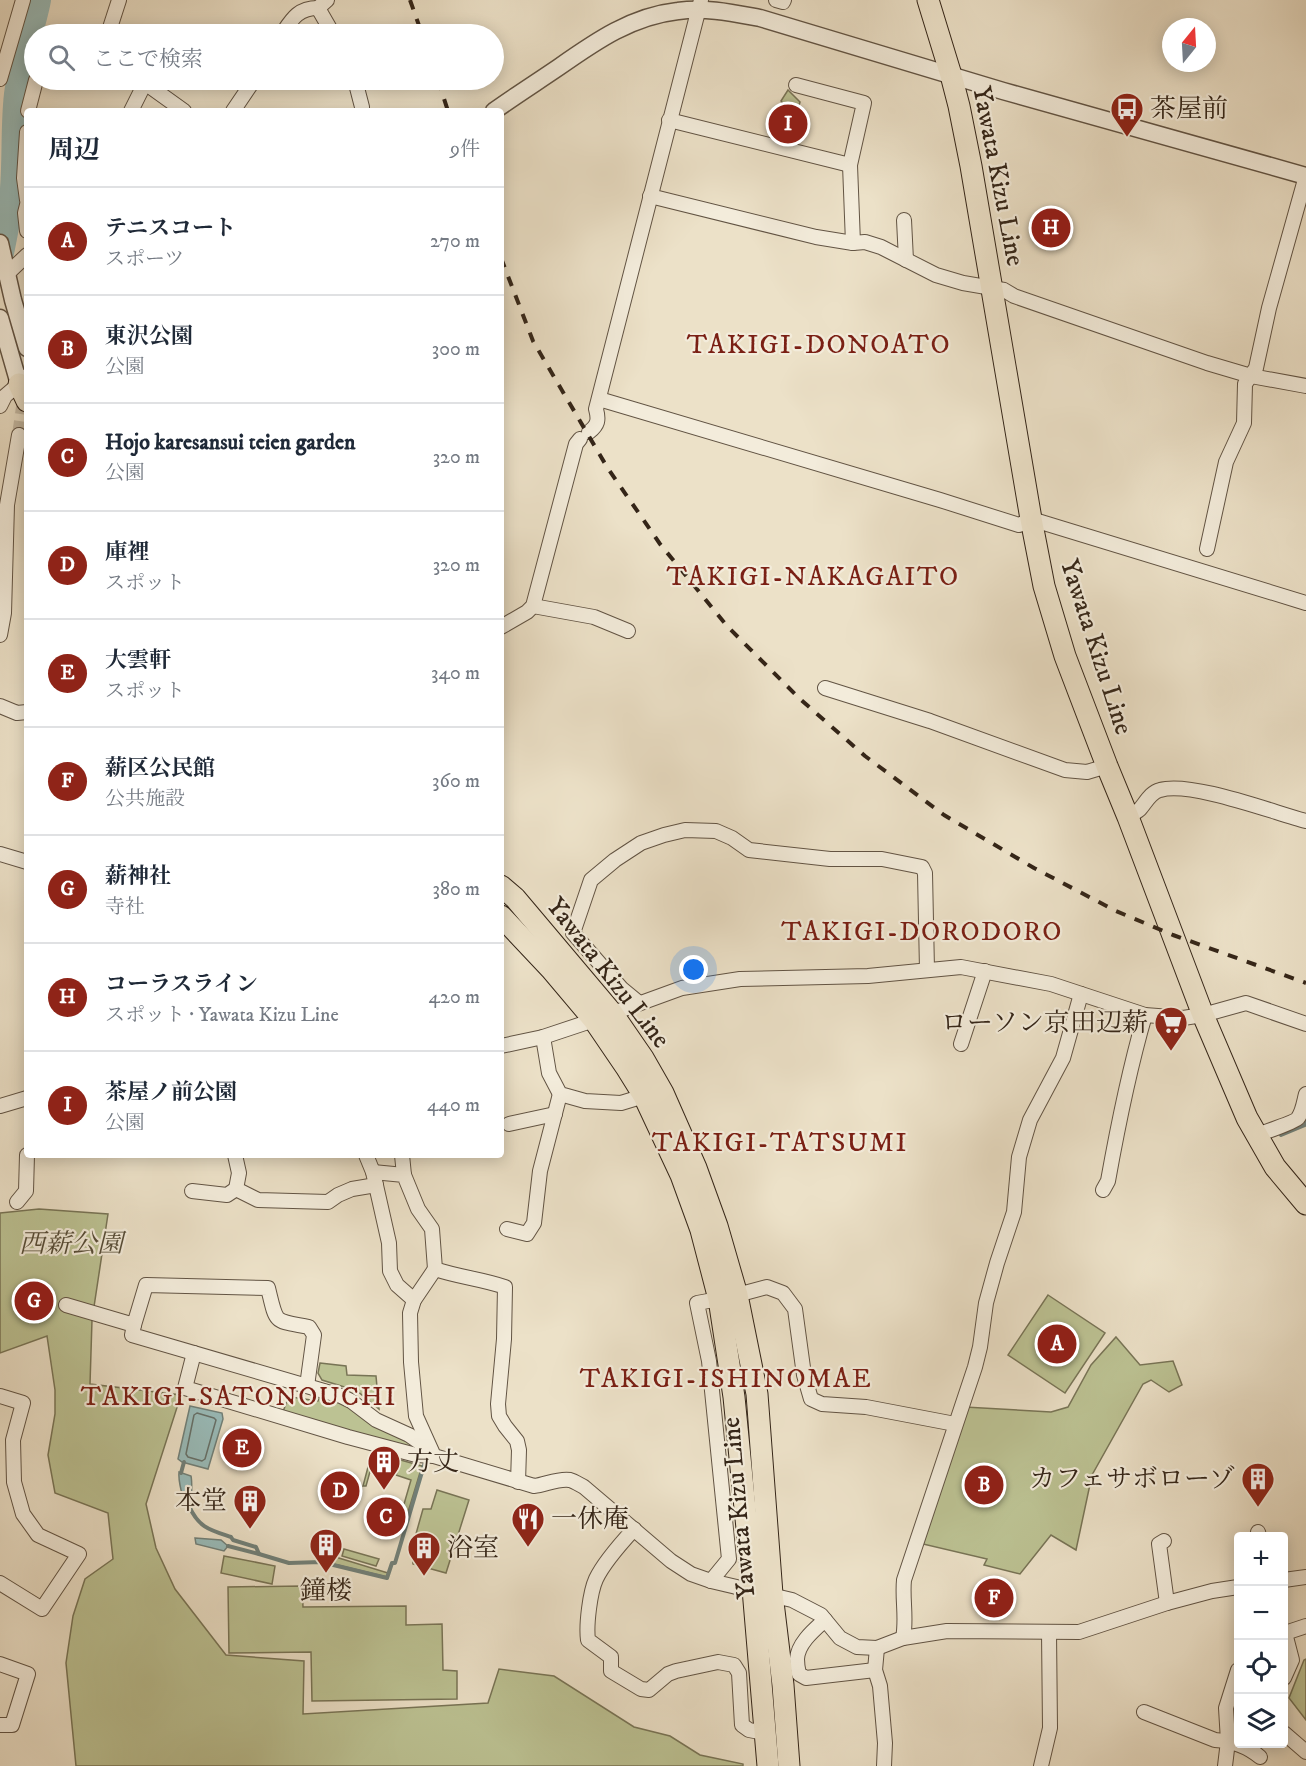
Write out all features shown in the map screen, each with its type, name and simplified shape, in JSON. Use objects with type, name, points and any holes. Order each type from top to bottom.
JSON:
[{"type":"main road","name":"Yawata Kizu Line","points":[[928,0],[951,75],[971,166],[1031,519],[1044,586],[1065,656],[1203,1015],[1247,1118],[1275,1167],[1305,1199]]},
{"type":"main road","name":"Yawata Kizu Line","points":[[504,889],[515,898],[603,1016],[681,1175],[728,1297],[757,1394],[765,1733],[768,1766]]},
{"type":"main road","name":"Yawata Kizu Line","points":[[504,919],[551,969],[603,1016],[643,1058],[663,1093],[696,1168],[717,1226],[728,1297]]},
{"type":"main road","name":"Yawata Kizu Line","points":[[763,1592],[783,1685],[789,1766]]},
{"type":"street","points":[[0,79],[23,0]]},
{"type":"street","points":[[111,24],[118,0]]},
{"type":"street","points":[[776,0],[783,2],[784,0]]},
{"type":"street","points":[[289,24],[308,8],[323,4],[330,24]]},
{"type":"street","points":[[504,625],[533,606],[576,444],[596,426],[599,418],[596,409],[700,5]]},
{"type":"street","points":[[498,108],[598,40],[624,26],[657,14],[700,5],[760,18],[1003,91],[1306,176],[1269,308],[1256,368],[1245,384],[1244,423],[1226,462],[1207,549]]},
{"type":"street","points":[[796,85],[864,104],[850,165],[853,243]]},
{"type":"street","points":[[29,108],[33,90]]},
{"type":"street","points":[[132,108],[139,90]]},
{"type":"street","points":[[155,90],[180,108]]},
{"type":"street","points":[[235,108],[247,90]]},
{"type":"street","points":[[358,90],[362,108]]},
{"type":"street","points":[[669,120],[850,165]]},
{"type":"street","points":[[650,196],[816,237],[853,243],[864,242],[881,247],[936,275],[963,284],[1004,290],[1014,297],[1208,363],[1251,375],[1306,386]]},
{"type":"street","points":[[906,260],[909,228]]},
{"type":"street","points":[[0,243],[6,275],[24,338]]},
{"type":"street","points":[[6,275],[24,258]]},
{"type":"street","points":[[0,318],[6,342],[24,387],[5,396],[0,406]]},
{"type":"street","points":[[599,399],[1019,525],[1031,519],[1306,603]]},
{"type":"street","points":[[0,635],[4,613],[7,505],[19,435]]},
{"type":"street","points":[[533,606],[594,617],[628,632]]},
{"type":"street","points":[[825,688],[930,721],[1065,770],[1086,772],[1107,766]]},
{"type":"street","points":[[0,706],[17,713],[24,712]]},
{"type":"street","points":[[1128,817],[1139,810],[1159,790],[1179,788],[1214,795],[1306,821]]},
{"type":"street","points":[[639,1004],[622,989],[573,933],[591,880],[615,860],[641,843],[685,830],[716,831],[750,850],[830,859],[882,859],[922,867],[925,873],[927,970]]},
{"type":"street","points":[[0,854],[24,861]]},
{"type":"street","points":[[504,1045],[543,1037],[682,988],[740,979],[868,975],[961,967],[1051,984],[1145,1015],[1183,1018],[1246,1003],[1306,1024]]},
{"type":"street","points":[[961,1044],[985,971]]},
{"type":"street","points":[[903,1638],[905,1628],[902,1595],[904,1580],[975,1367],[986,1303],[1014,1212],[1019,1157],[1030,1120],[1063,1058],[1081,994]]},
{"type":"street","points":[[1103,1190],[1108,1181],[1124,1091],[1145,1015]]},
{"type":"street","points":[[507,1229],[527,1234],[534,1223],[540,1172],[560,1094],[549,1073],[543,1037]]},
{"type":"street","points":[[560,1094],[585,1101],[621,1103],[644,1096]]},
{"type":"street","points":[[1257,1136],[1296,1121],[1300,1116],[1306,1094]]},
{"type":"street","points":[[0,1106],[24,1099]]},
{"type":"street","points":[[508,1124],[555,1114]]},
{"type":"street","points":[[17,1202],[26,1191],[27,1158]]},
{"type":"street","points":[[236,1158],[239,1173],[236,1189]]},
{"type":"street","points":[[367,1158],[375,1178],[389,1243],[390,1271],[397,1285],[414,1300]]},
{"type":"street","points":[[402,1158],[404,1175],[418,1209],[432,1229],[435,1269],[414,1300],[410,1313],[411,1362],[416,1416],[432,1453]]},
{"type":"street","points":[[236,1189],[258,1200],[328,1202],[375,1178],[404,1175]]},
{"type":"street","points":[[192,1191],[226,1195],[236,1189]]},
{"type":"street","points":[[435,1269],[489,1281],[505,1287],[504,1339],[498,1404],[499,1416],[517,1440],[518,1482]]},
{"type":"street","points":[[307,1386],[314,1335],[309,1327],[280,1322],[274,1316],[268,1288],[146,1285],[132,1335],[341,1396],[376,1420],[409,1435],[432,1453],[518,1482],[534,1486],[570,1480],[584,1487],[671,1561],[691,1574],[792,1600],[821,1615],[840,1638],[857,1647],[877,1648],[903,1638],[947,1631],[1079,1632],[1167,1603],[1234,1588]]},
{"type":"street","points":[[711,1581],[729,1559],[709,1361],[697,1303],[767,1287],[783,1293],[795,1309],[804,1375],[811,1399],[822,1404],[866,1407],[955,1424]]},
{"type":"street","points":[[66,1305],[134,1324]]},
{"type":"street","points":[[194,1353],[185,1388],[416,1455],[432,1453]]},
{"type":"street","points":[[0,1396],[23,1403],[12,1440],[14,1482],[23,1514],[38,1535],[79,1554],[42,1609],[0,1583]]},
{"type":"street","points":[[634,1529],[596,1579],[586,1629],[588,1640],[611,1657],[611,1671],[641,1689],[649,1690],[668,1674],[676,1671],[718,1662],[734,1665],[739,1673],[742,1725],[749,1730],[765,1733]]},
{"type":"street","points":[[1164,1540],[1159,1544],[1167,1603]]},
{"type":"street","points":[[1288,1579],[1306,1577]]},
{"type":"street","points":[[825,1620],[807,1637],[800,1648],[797,1659],[799,1674],[806,1678],[875,1670]]},
{"type":"street","points":[[1288,1632],[1306,1626]]},
{"type":"street","points":[[1041,1766],[1050,1728],[1048,1632]]},
{"type":"street","points":[[1288,1645],[1293,1660],[1288,1670]]},
{"type":"street","points":[[877,1648],[875,1670],[880,1686],[885,1743],[884,1766]]},
{"type":"street","points":[[0,1664],[28,1674],[12,1725],[0,1725]]},
{"type":"street","points":[[1225,1766],[1228,1741],[1226,1708],[1234,1685]]},
{"type":"street","points":[[1144,1712],[1215,1740],[1228,1741],[1250,1749],[1260,1757]]},
{"type":"street","points":[[1288,1736],[1306,1752]]},
{"type":"green space","points":[[788,90],[800,102],[789,144],[775,141],[786,107],[781,101]]},
{"type":"green space","name":"西薪公園","points":[[39,1209],[108,1214],[92,1320],[90,1384],[181,1395],[146,1504],[156,1548],[175,1589],[226,1655],[304,1661],[303,1714],[488,1703],[499,1669],[554,1676],[634,1727],[670,1736],[700,1755],[743,1764],[743,1766],[76,1766],[66,1663],[73,1616],[85,1579],[113,1559],[108,1513],[55,1493],[48,1455],[55,1414],[55,1390],[47,1336],[0,1353],[0,1213]]},
{"type":"green space","points":[[1048,1295],[1105,1333],[1065,1393],[1008,1355]]},
{"type":"green space","points":[[1116,1337],[1140,1365],[1173,1361],[1182,1385],[1169,1392],[1151,1380],[1143,1384],[1092,1475],[1076,1550],[1051,1535],[1020,1574],[984,1565],[987,1559],[923,1544],[965,1407],[1051,1412],[1068,1407],[1091,1365]]},
{"type":"green space","points":[[320,1363],[346,1366],[347,1375],[376,1376],[379,1409],[357,1391],[322,1380],[318,1373]]},
{"type":"green space","points":[[321,1394],[342,1400],[398,1437],[423,1450],[282,1414],[291,1397],[318,1401]]},
{"type":"green space","points":[[372,1452],[422,1466],[402,1532],[365,1521],[371,1502],[402,1511],[411,1480],[396,1475],[398,1469],[383,1464],[381,1471],[371,1468],[366,1486],[363,1486]]},
{"type":"green space","points":[[437,1490],[469,1500],[446,1573],[413,1564],[412,1548],[423,1509],[431,1509]]},
{"type":"green space","points":[[344,1549],[379,1559],[376,1566],[342,1556]]},
{"type":"green space","points":[[329,1555],[388,1573],[387,1577],[321,1561]]},
{"type":"green space","points":[[224,1556],[275,1566],[272,1584],[221,1573]]},
{"type":"green space","points":[[302,1586],[303,1607],[406,1606],[406,1625],[442,1624],[443,1670],[457,1671],[457,1699],[312,1701],[311,1652],[229,1653],[228,1587]]},
{"type":"green space","points":[[1306,1659],[1306,1720],[1289,1698]]},
{"type":"water","points":[[190,1406],[222,1413],[223,1419],[208,1469],[178,1459]]},
{"type":"water","points":[[179,1472],[191,1476],[193,1505],[186,1507]]},
{"type":"water","points":[[195,1538],[221,1540],[228,1546],[224,1551],[196,1544]]},
{"type":"waterway","points":[[33,24],[39,0]]},
{"type":"waterway","points":[[0,263],[11,200],[16,94],[24,56]]},
{"type":"waterway","points":[[1281,1135],[1305,1125],[1306,1121]]},
{"type":"waterway","points":[[422,1472],[426,1459]]},
{"type":"waterway","points":[[181,1473],[184,1462]]},
{"type":"waterway","points":[[189,1506],[201,1524],[233,1540],[256,1547],[259,1554],[289,1563],[321,1562],[387,1578],[392,1563],[395,1563],[422,1472]]},
{"type":"waterway","points":[[228,1546],[259,1554]]},
{"type":"tunnel","points":[[19,435],[24,400]]},
{"type":"railway","points":[[410,0],[418,24]]},
{"type":"railway","points":[[441,90],[447,108]]},
{"type":"railway","points":[[504,266],[533,341],[607,467],[660,544],[727,626],[800,699],[865,756],[944,815],[1034,868],[1116,911],[1173,935],[1306,983]]},
{"type":"place","name":"茶屋ノ前公園","points":[[788,124]]},
{"type":"place","name":"茶屋前","points":[[1127,138]]},
{"type":"place","name":"コーラスライン","points":[[1051,228]]},
{"type":"place","name":"ローソン京田辺薪","points":[[1171,1052]]},
{"type":"place","name":"薪神社","points":[[34,1301]]},
{"type":"place","name":"テニスコート","points":[[1057,1344]]},
{"type":"place","name":"大雲軒","points":[[242,1448]]},
{"type":"place","name":"東沢公園","points":[[984,1485]]},
{"type":"place","name":"庫裡","points":[[340,1491]]},
{"type":"place","name":"方丈","points":[[384,1491]]},
{"type":"place","name":"カフェサボローゾ","points":[[1258,1508]]},
{"type":"place","name":"Hojo karesansui teien garden","points":[[386,1517]]},
{"type":"place","name":"本堂","points":[[250,1530]]},
{"type":"place","name":"一休庵","points":[[528,1548]]},
{"type":"place","name":"鐘楼","points":[[326,1574]]},
{"type":"place","name":"浴室","points":[[424,1577]]},
{"type":"place","name":"薪区公民館","points":[[994,1598]]},
{"type":"district","name":"TAKIGI-DONOATO","points":[[819,345]]},
{"type":"district","name":"TAKIGI-NAKAGAITO","points":[[813,577]]},
{"type":"district","name":"TAKIGI-DORODORO","points":[[922,932]]},
{"type":"district","name":"TAKIGI-TATSUMI","points":[[780,1143]]},
{"type":"district","name":"TAKIGI-ISHINOMAE","points":[[726,1379]]},
{"type":"district","name":"TAKIGI-SATONOUCHI","points":[[239,1397]]}]
